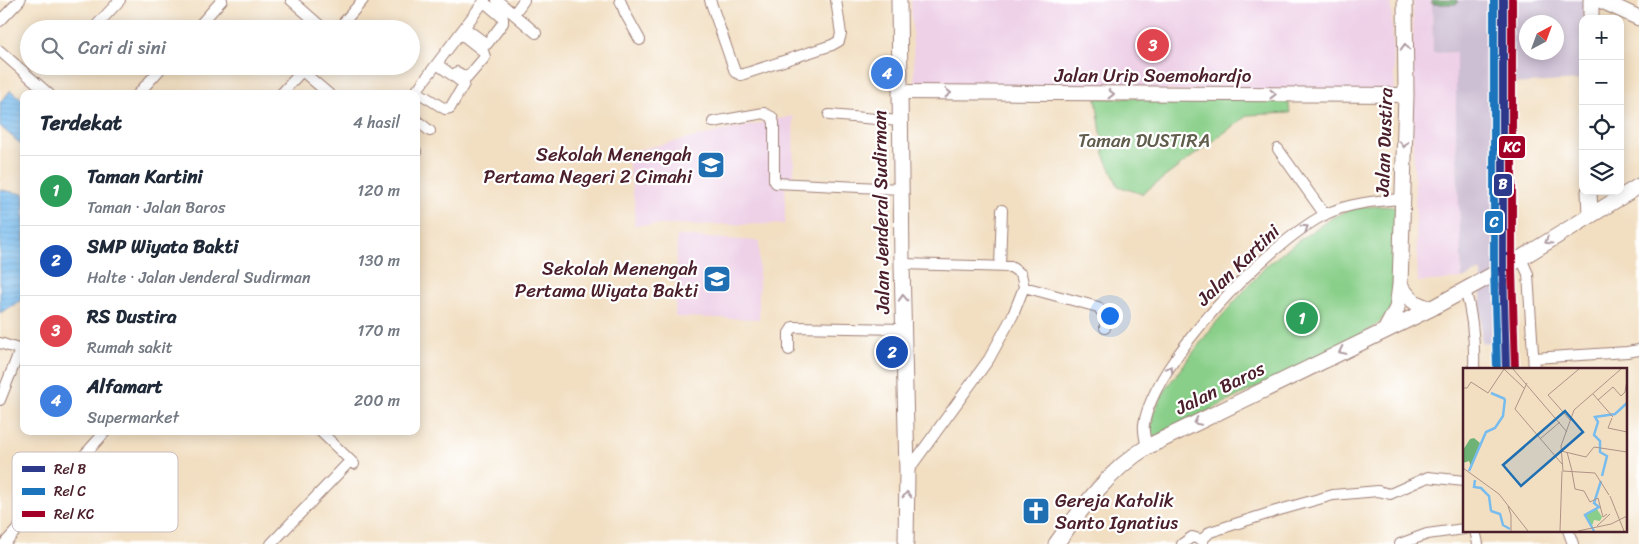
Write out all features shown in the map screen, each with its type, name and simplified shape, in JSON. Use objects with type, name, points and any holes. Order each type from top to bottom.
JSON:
[{"type":"main road","name":"Jalan Jenderal Sudirman","points":[[899,0],[900,189],[907,472],[906,544]]},
{"type":"main road","name":"Jalan Dustira","points":[[1386,329],[1397,308],[1400,285],[1406,95],[1405,0]]},
{"type":"main road","points":[[1591,0],[1591,15]]},
{"type":"main road","points":[[1600,0],[1639,18]]},
{"type":"main road","name":"Jalan Urip Soemohardjo","points":[[900,92],[1406,95]]},
{"type":"main road","name":"Jalan Baros","points":[[1056,544],[1107,479],[1133,455],[1432,308],[1638,189]]},
{"type":"main road","points":[[1589,195],[1590,215]]},
{"type":"main road","points":[[1400,285],[1414,302],[1424,307],[1432,308]]},
{"type":"street","points":[[0,21],[20,0]]},
{"type":"street","points":[[101,20],[120,0]]},
{"type":"street","points":[[204,20],[222,0]]},
{"type":"street","points":[[291,0],[314,20]]},
{"type":"street","points":[[346,20],[363,0]]},
{"type":"street","points":[[497,0],[536,33]]},
{"type":"street","points":[[514,14],[524,0]]},
{"type":"street","points":[[620,0],[640,40]]},
{"type":"street","points":[[710,0],[735,72],[741,75],[839,42],[841,34],[836,0]]},
{"type":"street","points":[[417,90],[438,62],[462,30],[484,1],[503,18],[503,23],[488,44],[462,30]]},
{"type":"street","points":[[438,62],[466,78],[483,60],[485,56],[483,51],[462,30]]},
{"type":"street","points":[[0,51],[20,69]]},
{"type":"street","points":[[420,95],[445,109],[450,108],[464,84],[438,62]]},
{"type":"street","points":[[27,75],[44,90]]},
{"type":"street","points":[[142,90],[155,75]]},
{"type":"street","points":[[285,90],[298,75]]},
{"type":"street","points":[[311,75],[325,90]]},
{"type":"street","points":[[713,122],[764,113],[769,115],[774,123],[774,181],[776,183],[900,189]]},
{"type":"street","points":[[829,115],[900,121]]},
{"type":"street","points":[[420,123],[430,131]]},
{"type":"street","points":[[1278,150],[1325,215]]},
{"type":"street","name":"Jalan Kartini","points":[[1147,447],[1144,425],[1148,409],[1159,386],[1182,350],[1227,294],[1295,234],[1325,215],[1349,206],[1375,201],[1402,199]]},
{"type":"street","points":[[1000,266],[1002,210]]},
{"type":"street","points":[[1521,258],[1528,274],[1534,368]]},
{"type":"street","points":[[902,264],[1010,267],[1021,274],[1024,287],[1013,315],[989,359],[907,472]]},
{"type":"street","points":[[1024,287],[1098,307],[1105,316],[1105,328]]},
{"type":"street","points":[[1465,289],[1476,339],[1474,368]]},
{"type":"street","points":[[789,350],[789,333],[793,327],[904,329]]},
{"type":"street","points":[[0,343],[20,349]]},
{"type":"street","points":[[1534,358],[1639,350]]},
{"type":"street","points":[[0,400],[20,355]]},
{"type":"street","points":[[87,452],[102,435]]},
{"type":"street","points":[[271,544],[352,462],[324,435]]},
{"type":"street","points":[[1182,544],[1192,537],[1203,542],[1210,532],[1333,495],[1378,491],[1390,494],[1428,477],[1463,481]]},
{"type":"street","points":[[1400,544],[1427,534],[1463,529]]},
{"type":"street","points":[[4,544],[15,532]]},
{"type":"street","points":[[1569,532],[1573,544]]},
{"type":"shaded area","points":[[911,0],[1391,0],[1395,92],[915,90]]},
{"type":"shaded area","points":[[1413,0],[1432,0],[1433,53],[1456,52],[1456,134],[1462,279],[1418,282],[1413,143]]},
{"type":"shaded area","points":[[1432,0],[1585,0],[1584,15],[1579,15],[1579,80],[1510,84],[1508,345],[1481,343],[1481,271],[1462,279],[1456,134],[1456,52],[1433,53]]},
{"type":"shaded area","name":"Sekolah Menengah Pertama Negeri 2 Cimahi","points":[[793,116],[794,178],[785,179],[785,224],[634,225],[635,208],[627,152]]},
{"type":"shaded area","name":"Sekolah Menengah Pertama Wiyata Bakti","points":[[677,236],[759,241],[759,319],[675,317]]},
{"type":"green space","points":[[1432,0],[1457,0],[1457,4],[1432,4]]},
{"type":"green space","name":"Taman DUSTIRA","points":[[1288,97],[1290,113],[1248,115],[1142,194],[1118,186],[1104,154],[1096,98]]},
{"type":"green space","points":[[1396,207],[1392,310],[1374,327],[1317,358],[1150,439],[1153,413],[1167,387],[1214,325],[1267,265],[1333,217],[1355,208]]},
{"type":"water","points":[[11,90],[20,98],[20,144],[0,126],[0,103]]},
{"type":"water","points":[[0,190],[20,193],[20,301],[0,313]]},
{"type":"rail line","name":"C","points":[[1494,0],[1494,269],[1497,368]]},
{"type":"rail line","name":"B","points":[[1503,0],[1503,269],[1506,368]]},
{"type":"rail line","name":"KC","points":[[1512,0],[1512,269],[1515,368]]},
{"type":"place","name":"RS Dustira","points":[[1153,45]]},
{"type":"place","name":"Alfamart","points":[[887,73]]},
{"type":"place","name":"Sekolah Menengah Pertama Negeri 2 Cimahi","points":[[711,165]]},
{"type":"place","name":"Sekolah Menengah Pertama Wiyata Bakti","points":[[717,279]]},
{"type":"place","name":"Taman Kartini","points":[[1302,318]]},
{"type":"place","name":"SMP Wiyata Bakti","points":[[892,352]]},
{"type":"place","name":"Gereja Katolik Santo Ignatius","points":[[1036,511]]}]
